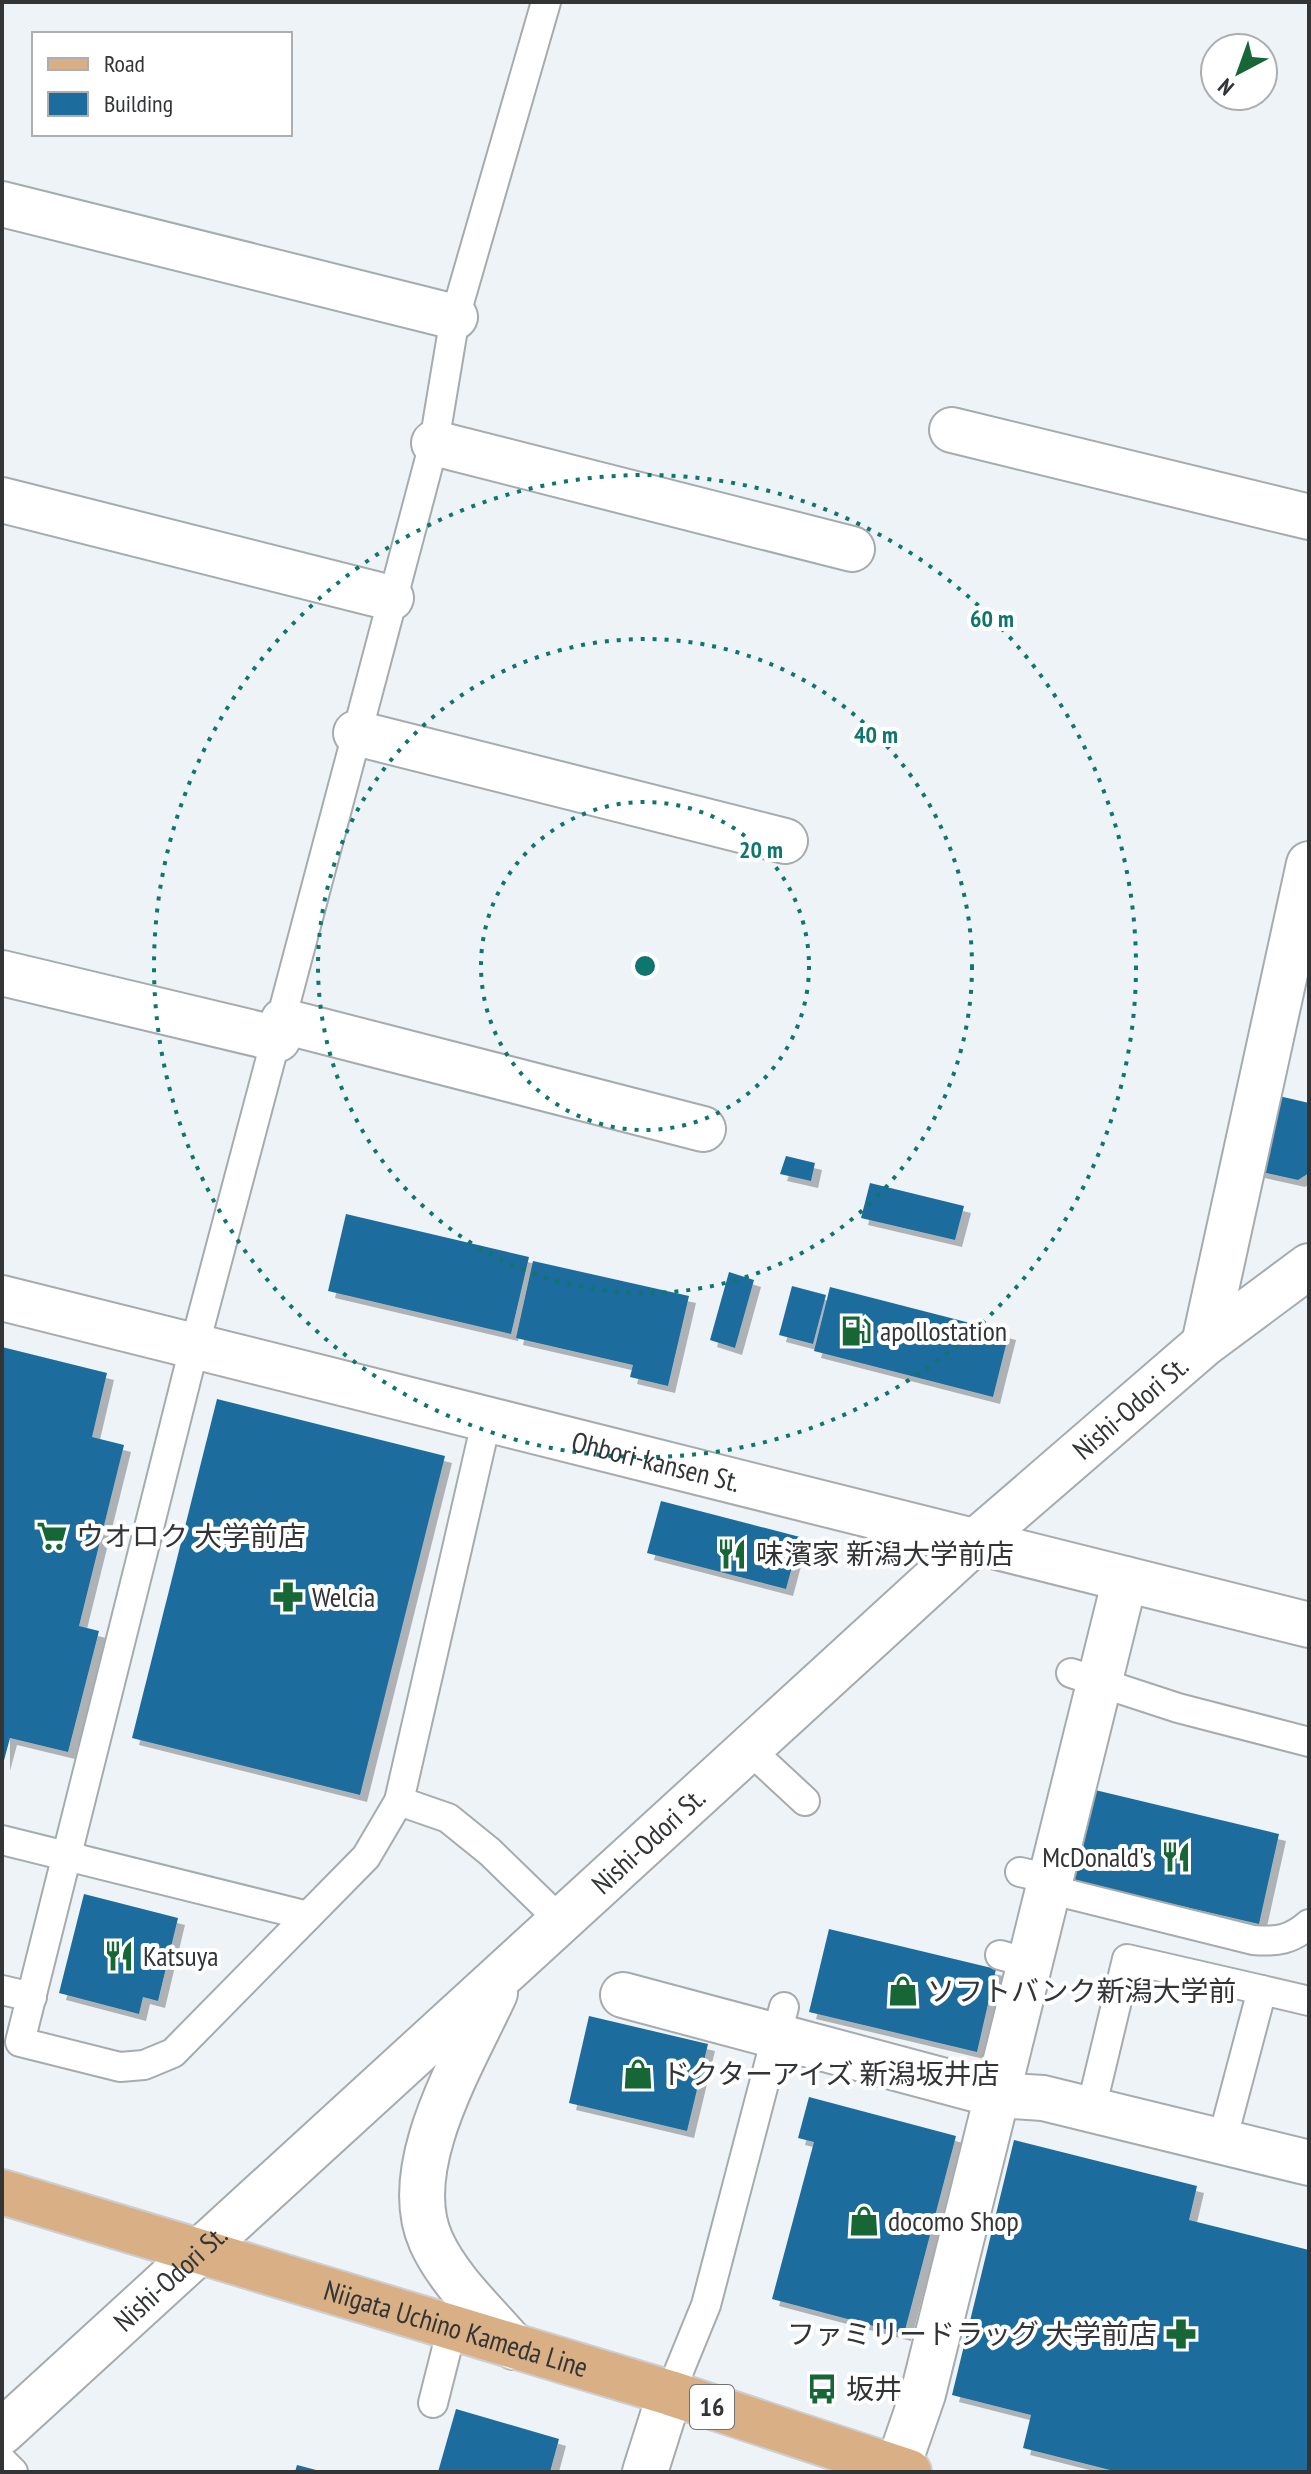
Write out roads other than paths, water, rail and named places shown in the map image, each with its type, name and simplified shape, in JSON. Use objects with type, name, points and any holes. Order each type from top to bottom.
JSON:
[{"type":"main road","name":"Niigata Uchino Kameda Line","points":[[2,2192],[200,2249],[670,2393],[901,2471]]},
{"type":"street","points":[[2,204],[455,317]]},
{"type":"street","points":[[952,430],[1309,517]]},
{"type":"street","points":[[434,443],[852,549]]},
{"type":"street","points":[[2,500],[391,598]]},
{"type":"street","points":[[356,733],[785,841]]},
{"type":"street","points":[[1204,1344],[1309,864]]},
{"type":"street","points":[[2,973],[280,1030],[703,1129]]},
{"type":"street","name":"Nishi-Odori St.","points":[[2,2432],[200,2249],[500,1980],[976,1541],[1204,1344],[1309,1266]]},
{"type":"street","name":"Ohbori-kansen St.","points":[[2,1298],[1309,1625]]},
{"type":"street","points":[[901,2471],[997,2095],[1014,1959],[1039,1880],[1085,1676],[1125,1579]]},
{"type":"street","points":[[500,1980],[442,2111],[422,2170],[423,2212],[431,2241],[450,2272],[514,2347]]},
{"type":"street","points":[[623,1995],[780,2022],[997,2095],[1043,2098],[1309,2163]]},
{"type":"street","points":[[645,2472],[670,2393]]},
{"type":"lane","points":[[487,1418],[399,1801],[366,1857],[173,2053],[144,2065],[120,2067],[20,2042],[195,1344],[434,443],[455,317],[546,2]]},
{"type":"lane","points":[[1085,1676],[1178,1708],[1309,1742]]},
{"type":"lane","points":[[749,1749],[805,1801]]},
{"type":"lane","points":[[399,1801],[448,1818],[490,1852],[561,1921]]},
{"type":"lane","points":[[2,1840],[308,1916]]},
{"type":"lane","points":[[1039,1880],[1253,1940],[1275,1942],[1295,1936],[1309,1924]]},
{"type":"lane","points":[[1091,2109],[1127,1959],[1309,2001]]},
{"type":"lane","points":[[2,1990],[32,1997]]},
{"type":"lane","points":[[1222,2141],[1262,1990]]},
{"type":"lane","points":[[670,2393],[706,2305],[780,2022]]},
{"type":"lane","points":[[433,2403],[452,2328]]},
{"type":"lane","points":[[2,2461],[13,2472]]},
{"type":"place","name":"apollostation","points":[[856,1331]]},
{"type":"place","name":"ウオロク 大学前店","points":[[52,1536]]},
{"type":"place","name":"味濱家 新潟大学前店","points":[[732,1554]]},
{"type":"place","name":"Welcia","points":[[288,1597]]},
{"type":"place","name":"McDonald's","points":[[1176,1857]]},
{"type":"place","name":"Katsuya","points":[[119,1956]]},
{"type":"place","name":"ソフトバンク新潟大学前","points":[[903,1991]]},
{"type":"place","name":"ドクターアイズ 新潟坂井店","points":[[638,2074]]},
{"type":"place","name":"docomo Shop","points":[[864,2221]]},
{"type":"place","name":"ファミリードラッグ 大学前店","points":[[1181,2334]]},
{"type":"place","name":"坂井","points":[[822,2389]]}]
